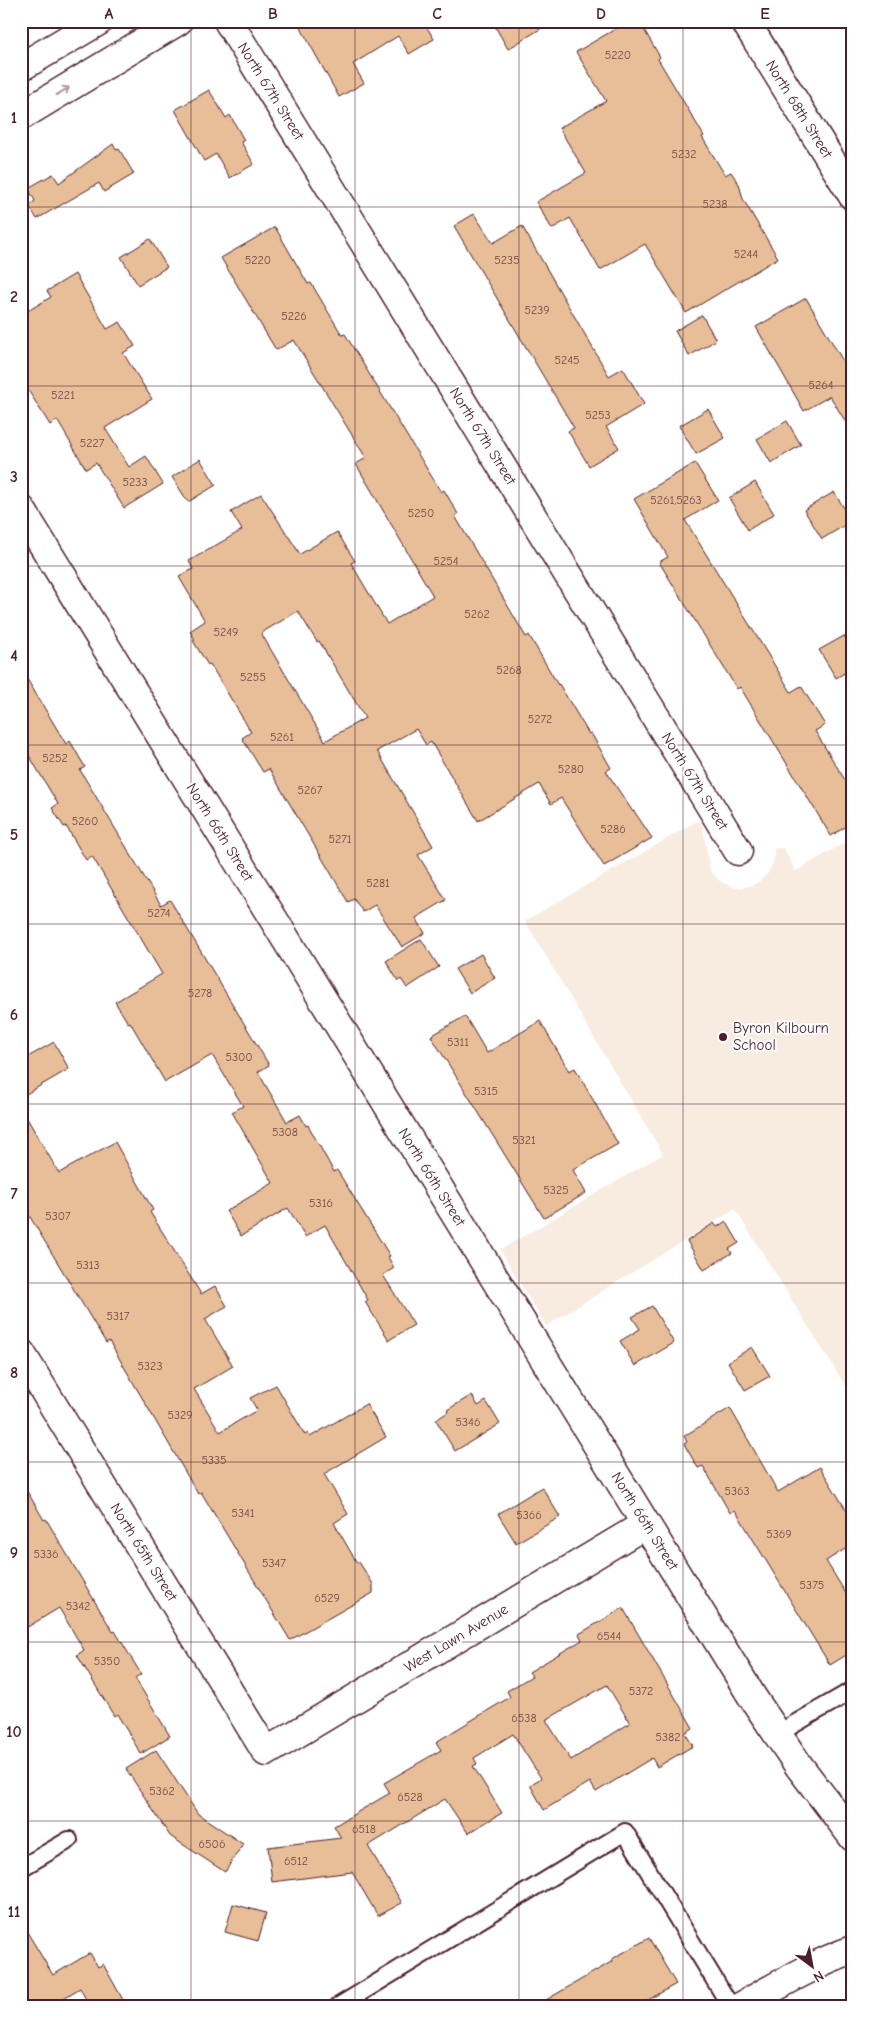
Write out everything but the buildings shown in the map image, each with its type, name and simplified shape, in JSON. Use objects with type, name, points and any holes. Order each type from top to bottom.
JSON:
[{"type":"street","points":[[21,67],[99,21]]},
{"type":"street","points":[[21,116],[178,21]]},
{"type":"street","name":"North 67th Street","points":[[228,21],[738,851]]},
{"type":"street","name":"North 68th Street","points":[[744,21],[853,196]]},
{"type":"street","name":"North 66th Street","points":[[21,510],[753,1698],[799,1766],[853,1837]]},
{"type":"street","name":"North 65th Street","points":[[21,1353],[266,1752]]},
{"type":"street","name":"West Lawn Avenue","points":[[266,1752],[646,1524]]},
{"type":"street","points":[[740,2007],[817,1965],[853,1950]]},
{"type":"lane","points":[[777,1734],[853,1690]]},
{"type":"lane","points":[[337,2007],[625,1832],[731,2007]]},
{"type":"lane","points":[[21,1868],[69,1840]]},
{"type":"shaded area","name":"Byron Kilbourn School","points":[[699,820],[703,828],[710,871],[722,883],[736,888],[750,886],[760,881],[769,872],[774,859],[774,848],[783,848],[796,871],[853,838],[853,1398],[735,1209],[546,1326],[500,1250],[663,1154],[525,921]]},
{"type":"place","name":"Byron Kilbourn School","points":[[723,1037]]}]
